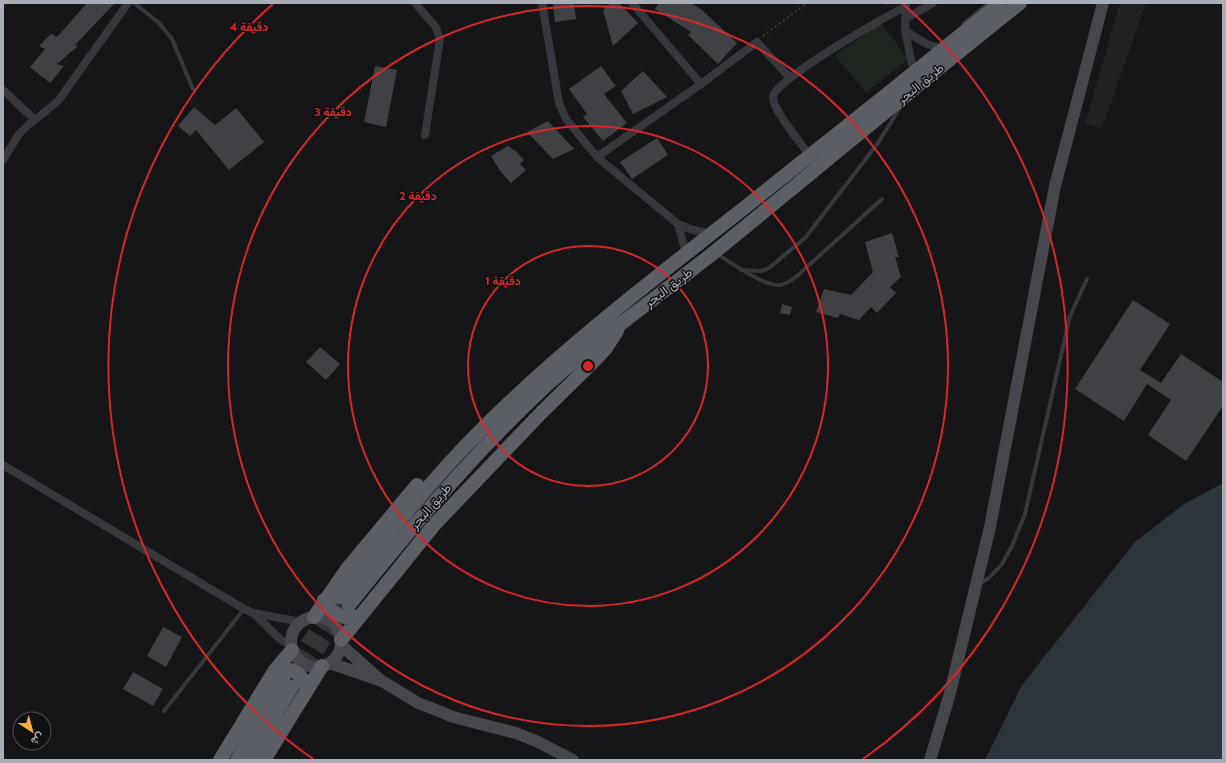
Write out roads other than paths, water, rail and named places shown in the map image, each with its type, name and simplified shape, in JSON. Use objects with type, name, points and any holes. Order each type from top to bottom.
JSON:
[{"type":"highway","name":"طريق البحر","points":[[1000,3],[940,46],[914,73],[686,253],[583,338],[510,403],[453,459],[401,519],[344,601],[471,460],[534,396],[623,321],[714,252],[909,91],[1020,3]]},
{"type":"highway","points":[[341,643],[360,616],[412,552],[466,491],[606,348],[623,321]]},
{"type":"highway","points":[[308,620],[393,512],[468,432],[515,388],[583,338]]},
{"type":"highway","points":[[324,600],[338,616],[351,618],[360,616]]},
{"type":"highway","points":[[248,760],[283,679],[292,648]]},
{"type":"highway","points":[[264,760],[307,691],[326,664]]},
{"type":"highway","points":[[237,760],[283,679],[285,668],[298,674],[304,680],[307,691]]},
{"type":"highway","points":[[220,760],[283,679]]},
{"type":"main road","points":[[930,760],[949,697],[990,527],[1055,186],[1103,3]]},
{"type":"main road","points":[[308,620],[329,621],[339,633],[341,643],[335,658],[326,664],[315,667],[301,662],[292,648],[292,637],[295,629],[308,620]]},
{"type":"main road","points":[[341,643],[382,681],[418,703],[453,717],[516,733],[574,760]]},
{"type":"main road","points":[[326,664],[382,681]]},
{"type":"street","points":[[3,160],[19,134],[34,119],[58,101],[128,3]]},
{"type":"street","points":[[415,3],[435,26],[440,39],[425,135]]},
{"type":"street","points":[[542,3],[562,111],[571,127],[597,157],[678,224],[690,229],[711,234]]},
{"type":"street","points":[[632,3],[701,84]]},
{"type":"street","points":[[905,19],[933,3]]},
{"type":"street","points":[[905,5],[905,31],[914,73]]},
{"type":"street","points":[[810,156],[774,102],[773,96],[775,91],[790,78],[855,35],[905,5]]},
{"type":"street","points":[[905,31],[940,46]]},
{"type":"street","points":[[597,157],[701,84],[757,42],[790,78]]},
{"type":"street","points":[[3,90],[34,119]]},
{"type":"street","points":[[678,224],[686,253]]},
{"type":"street","points":[[3,465],[244,610],[253,613],[308,620]]},
{"type":"street","points":[[253,613],[281,640],[292,648]]},
{"type":"lane","points":[[134,3],[159,23],[172,39],[193,89]]},
{"type":"lane","points":[[959,28],[988,3]]},
{"type":"lane","points":[[740,270],[762,271],[769,268],[805,238],[878,143],[897,114],[909,91]]},
{"type":"lane","points":[[714,252],[740,270],[773,285],[780,285],[788,282],[882,199]]},
{"type":"lane","points":[[976,587],[988,578],[1002,564],[1012,546],[1025,514],[1068,323],[1087,279]]},
{"type":"lane","points":[[164,711],[244,610]]},
{"type":"tunnel","points":[[283,679],[338,599]]},
{"type":"tunnel","points":[[293,685],[347,607]]}]
